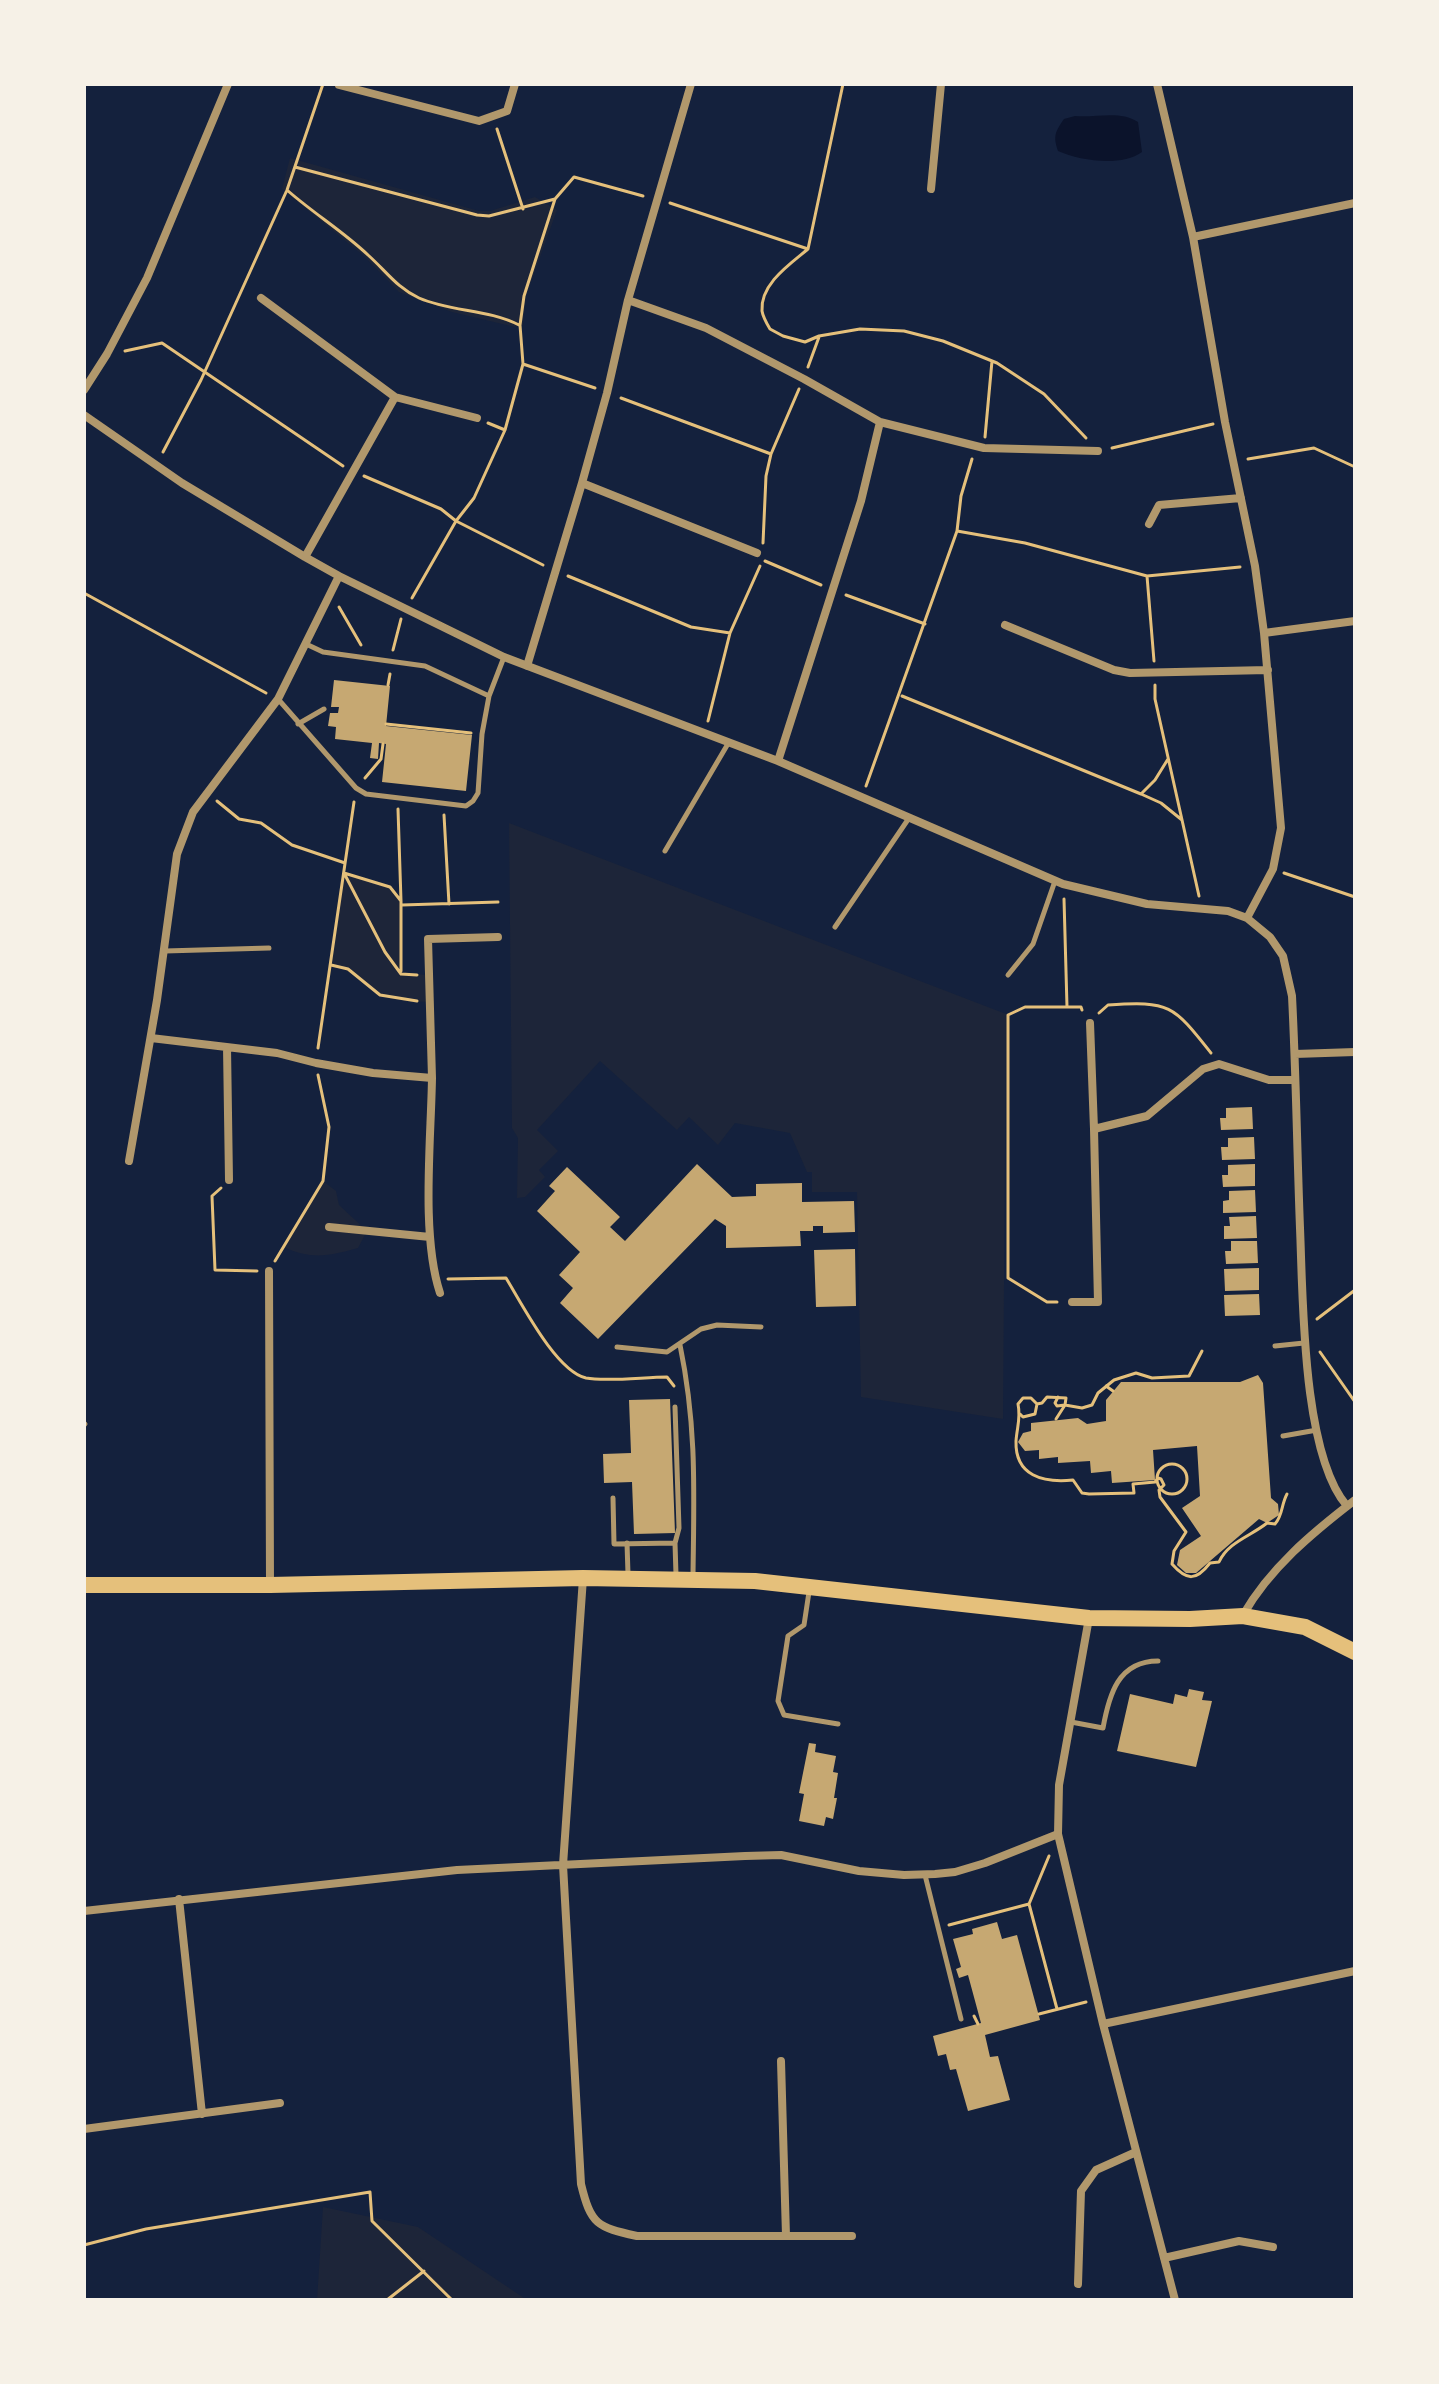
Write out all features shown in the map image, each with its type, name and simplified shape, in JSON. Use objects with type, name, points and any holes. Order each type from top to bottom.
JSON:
[{"type":"main road","points":[[84,1585],[270,1585],[583,1578],[755,1581],[1089,1618],[1243,1616],[1305,1627],[1355,1652]]},
{"type":"street","points":[[84,390],[147,278],[228,84]]},
{"type":"street","points":[[339,85],[479,121],[507,111],[515,84]]},
{"type":"street","points":[[527,666],[582,483],[628,300],[691,84]]},
{"type":"street","points":[[931,189],[941,84]]},
{"type":"street","points":[[1157,84],[1193,237],[1225,422],[1255,566],[1268,670],[1281,828],[1273,869],[1247,918]]},
{"type":"street","points":[[1193,237],[1355,203]]},
{"type":"street","points":[[261,298],[395,397],[477,418]]},
{"type":"street","points":[[628,300],[706,328],[880,422],[980,447],[1098,451]]},
{"type":"street","points":[[305,557],[395,397]]},
{"type":"street","points":[[84,415],[155,466],[305,557],[504,657],[778,761],[1059,882],[1147,904],[1228,911],[1247,918],[1270,937],[1283,956],[1292,996],[1304,1329],[1317,1430],[1326,1470],[1339,1496],[1351,1503],[1282,1562],[1259,1588],[1243,1616]]},
{"type":"street","points":[[778,761],[861,501],[880,422]]},
{"type":"street","points":[[582,483],[760,556]]},
{"type":"street","points":[[1149,524],[1159,505],[1241,498]]},
{"type":"street","points":[[129,1161],[151,1038],[177,854],[193,812],[278,699],[339,576]]},
{"type":"street","points":[[1264,633],[1355,621]]},
{"type":"street","points":[[1005,625],[1114,670],[1268,670]]},
{"type":"street","points":[[440,1293],[430,1237],[432,1078],[428,939],[498,937]]},
{"type":"street","points":[[1072,1302],[1098,1302],[1090,1023]]},
{"type":"street","points":[[151,1038],[277,1053],[373,1073],[432,1078]]},
{"type":"street","points":[[227,1047],[229,1180]]},
{"type":"street","points":[[1295,1054],[1355,1052]]},
{"type":"street","points":[[1094,1129],[1147,1116],[1203,1069],[1219,1064],[1269,1080],[1295,1080]]},
{"type":"street","points":[[329,1227],[430,1237]]},
{"type":"street","points":[[269,1271],[270,1585]]},
{"type":"street","points":[[583,1578],[563,1865],[581,2184],[588,2213],[606,2229],[637,2236],[852,2236]]},
{"type":"street","points":[[1089,1618],[1059,1785],[1058,1834],[1103,2024],[1175,2300]]},
{"type":"street","points":[[84,1911],[457,1870],[781,1855],[859,1871],[925,1875],[955,1872],[985,1863],[1058,1834]]},
{"type":"street","points":[[179,1899],[202,2114]]},
{"type":"street","points":[[1103,2024],[1355,1971]]},
{"type":"street","points":[[781,2061],[786,2236]]},
{"type":"street","points":[[84,2129],[280,2103]]},
{"type":"street","points":[[1078,2284],[1081,2191],[1096,2170],[1136,2152]]},
{"type":"street","points":[[1164,2258],[1239,2241],[1273,2247]]},
{"type":"lane","points":[[306,644],[323,652],[425,666],[489,696]]},
{"type":"lane","points":[[278,699],[356,788],[366,794],[466,806],[478,793],[482,734],[489,696],[504,657]]},
{"type":"lane","points":[[298,724],[324,709]]},
{"type":"lane","points":[[665,851],[729,742]]},
{"type":"lane","points":[[835,927],[910,818]]},
{"type":"lane","points":[[1008,975],[1033,944],[1059,882]]},
{"type":"lane","points":[[164,951],[269,948]]},
{"type":"lane","points":[[617,1347],[667,1352],[701,1329],[717,1325],[761,1327]]},
{"type":"lane","points":[[1275,1346],[1305,1343]]},
{"type":"lane","points":[[680,1345],[689,1391],[695,1458],[684,1580]]},
{"type":"lane","points":[[675,1407],[679,1528],[675,1543],[684,1580]]},
{"type":"lane","points":[[1283,1436],[1317,1430]]},
{"type":"lane","points":[[613,1498],[614,1544],[675,1543]]},
{"type":"lane","points":[[627,1543],[628,1579]]},
{"type":"lane","points":[[810,1587],[804,1625],[788,1636],[779,1709],[784,1715],[838,1724]]},
{"type":"lane","points":[[1070,1722],[1103,1728],[1107,1707],[1119,1680],[1139,1662],[1158,1661]]},
{"type":"lane","points":[[925,1875],[961,2019]]},
{"type":"path","points":[[155,466],[205,371],[287,190],[323,84]]},
{"type":"path","points":[[843,84],[808,249],[780,272],[765,294],[762,312],[770,329],[805,342],[819,336],[860,329],[904,331],[943,341],[992,361],[1044,394],[1098,451],[1225,422]]},
{"type":"path","points":[[493,116],[523,209]]},
{"type":"path","points":[[295,167],[477,215],[489,216],[555,199]]},
{"type":"path","points":[[392,662],[395,636],[407,608],[456,521],[474,498],[505,430],[523,364],[520,325],[524,296],[555,199],[574,177],[659,200],[808,249]]},
{"type":"path","points":[[287,190],[367,254],[401,290],[422,300],[493,315],[520,325]]},
{"type":"path","points":[[705,733],[730,633],[760,556],[766,476],[771,454],[819,336]]},
{"type":"path","points":[[107,354],[162,343],[351,471],[441,509],[456,521],[556,572],[691,627],[730,633]]},
{"type":"path","points":[[862,797],[901,696],[957,531],[961,496],[980,447],[992,361]]},
{"type":"path","points":[[523,364],[771,454]]},
{"type":"path","points":[[477,418],[505,430]]},
{"type":"path","points":[[1233,462],[1314,448],[1355,467]]},
{"type":"path","points":[[957,531],[1025,543],[1147,576],[1255,566]]},
{"type":"path","points":[[760,556],[833,590],[925,624]]},
{"type":"path","points":[[1147,576],[1155,699],[1202,908]]},
{"type":"path","points":[[84,593],[278,699]]},
{"type":"path","points":[[331,593],[369,658]]},
{"type":"path","points":[[901,696],[1141,794],[1161,803],[1182,820]]},
{"type":"path","points":[[386,724],[482,734]]},
{"type":"path","points":[[229,1180],[212,1196],[215,1270],[269,1271],[323,1181],[329,1127],[316,1063],[356,788],[381,759],[383,744]]},
{"type":"path","points":[[1141,794],[1169,759]]},
{"type":"path","points":[[207,793],[239,819],[261,823],[292,845],[345,863]]},
{"type":"path","points":[[397,797],[401,974]]},
{"type":"path","points":[[444,803],[449,904]]},
{"type":"path","points":[[1273,869],[1355,897]]},
{"type":"path","points":[[344,873],[390,887],[401,903]]},
{"type":"path","points":[[344,873],[385,952],[401,974]]},
{"type":"path","points":[[1059,882],[1067,1007]]},
{"type":"path","points":[[401,903],[498,902]]},
{"type":"path","points":[[330,965],[348,969],[380,995],[429,1002]]},
{"type":"path","points":[[401,974],[428,975]]},
{"type":"path","points":[[1072,1302],[1047,1302],[1008,1278],[1008,1015],[1025,1007],[1081,1007],[1090,1023],[1108,1005],[1140,1003],[1168,1007],[1188,1024],[1219,1064]]},
{"type":"path","points":[[436,1279],[506,1278],[548,1343],[575,1374],[588,1378],[667,1377],[679,1393]]},
{"type":"path","points":[[1355,1290],[1304,1329],[1355,1402]]},
{"type":"path","points":[[1059,1397],[1055,1403],[1057,1406],[1082,1408],[1092,1405],[1098,1393],[1114,1380],[1136,1373],[1152,1378],[1189,1376],[1202,1351]]},
{"type":"path","points":[[1106,1386],[1113,1391]]},
{"type":"path","points":[[1037,1404],[1047,1397],[1066,1398],[1056,1419]]},
{"type":"path","points":[[1037,1404],[1031,1398],[1023,1398],[1018,1404],[1017,1455],[1032,1477],[1073,1480],[1082,1493],[1089,1494],[1134,1493],[1133,1484],[1155,1482],[1158,1478],[1164,1485],[1159,1490]]},
{"type":"path","points":[[1020,1414],[1023,1417],[1035,1414],[1037,1404]]},
{"type":"path","points":[[1155,1482],[1167,1464],[1175,1463],[1187,1474],[1185,1487],[1180,1493],[1159,1490]]},
{"type":"path","points":[[1155,1482],[1160,1497],[1186,1532],[1174,1551],[1172,1564],[1181,1574],[1191,1577],[1201,1574],[1210,1563],[1219,1562],[1223,1553],[1267,1523],[1275,1524],[1281,1517],[1281,1505],[1287,1494]]},
{"type":"path","points":[[1057,2009],[1029,1904],[1058,1834]]},
{"type":"path","points":[[949,1924],[1029,1904]]},
{"type":"path","points":[[1039,2014],[1097,1999]]},
{"type":"path","points":[[84,2245],[146,2229],[370,2192],[372,2221],[452,2300]]},
{"type":"path","points":[[387,2300],[424,2271]]},
{"type":"shaded area","points":[[1116,115],[1131,118],[1138,122],[1142,152],[1123,160],[1101,161],[1058,151],[1057,131],[1064,119]]},
{"type":"shaded area","points":[[290,158],[479,211],[490,211],[535,197],[557,210],[526,296],[523,325],[515,327],[452,312],[399,292],[364,256],[282,189]]},
{"type":"shaded area","points":[[509,823],[1006,1014],[1003,1419],[861,1397],[857,1192],[812,1192],[812,1172],[807,1172],[790,1133],[735,1123],[718,1145],[689,1117],[677,1130],[600,1061],[537,1130],[558,1151],[539,1170],[545,1177],[525,1197],[517,1198],[518,1138],[512,1128]]},
{"type":"shaded area","points":[[344,873],[390,887],[401,905],[401,973],[428,975],[429,1002],[385,997],[347,971],[330,965]]},
{"type":"shaded area","points":[[323,1181],[336,1191],[339,1205],[367,1231],[358,1248],[320,1255],[303,1254],[283,1247]]},
{"type":"shaded area","points":[[323,2207],[418,2227],[527,2300],[317,2300]]},
{"type":"building","points":[[334,680],[390,686],[386,726],[472,735],[466,791],[382,782],[386,744],[379,743],[378,759],[370,758],[372,743],[335,739],[336,727],[328,726],[330,713],[338,713],[339,707],[331,707]]},
{"type":"building","points":[[1252,1107],[1253,1129],[1221,1130],[1220,1118],[1226,1118],[1226,1108]]},
{"type":"building","points":[[1254,1137],[1255,1159],[1222,1160],[1221,1147],[1228,1147],[1228,1138]]},
{"type":"building","points":[[697,1164],[732,1197],[756,1196],[756,1184],[802,1183],[802,1202],[854,1201],[855,1232],[823,1233],[823,1226],[813,1226],[813,1231],[800,1231],[801,1246],[726,1248],[726,1226],[715,1219],[598,1339],[560,1303],[573,1288],[559,1275],[580,1252],[537,1211],[555,1191],[549,1186],[567,1167],[620,1217],[610,1227],[625,1241]]},
{"type":"building","points":[[1255,1164],[1255,1186],[1223,1187],[1222,1175],[1228,1175],[1228,1165]]},
{"type":"building","points":[[1255,1190],[1256,1212],[1223,1213],[1223,1201],[1229,1200],[1229,1191]]},
{"type":"building","points":[[1256,1216],[1257,1238],[1224,1239],[1224,1226],[1230,1226],[1229,1217]]},
{"type":"building","points":[[1231,1241],[1257,1241],[1258,1263],[1226,1264],[1225,1251],[1231,1251]]},
{"type":"building","points":[[855,1249],[856,1306],[816,1307],[814,1250]]},
{"type":"building","points":[[1259,1268],[1259,1290],[1225,1291],[1224,1269]]},
{"type":"building","points":[[1259,1294],[1260,1315],[1225,1316],[1224,1295]]},
{"type":"building","points":[[1258,1375],[1263,1383],[1271,1498],[1278,1504],[1279,1515],[1267,1523],[1259,1519],[1196,1573],[1186,1573],[1177,1565],[1180,1550],[1201,1536],[1182,1508],[1200,1496],[1197,1446],[1153,1450],[1155,1480],[1112,1483],[1111,1471],[1091,1473],[1090,1461],[1058,1463],[1058,1457],[1039,1459],[1039,1450],[1025,1451],[1018,1442],[1023,1433],[1031,1431],[1031,1423],[1078,1418],[1087,1424],[1106,1421],[1106,1400],[1121,1382],[1240,1382]]},
{"type":"building","points":[[670,1399],[675,1533],[634,1534],[632,1482],[604,1483],[603,1454],[631,1453],[629,1400]]},
{"type":"building","points":[[1189,1689],[1204,1692],[1202,1700],[1212,1701],[1196,1767],[1117,1751],[1130,1694],[1173,1704],[1175,1694],[1187,1697]]},
{"type":"building","points":[[809,1743],[816,1744],[815,1752],[836,1756],[833,1772],[838,1773],[834,1798],[837,1798],[833,1819],[826,1817],[824,1826],[799,1821],[804,1794],[799,1793]]},
{"type":"building","points":[[997,1922],[1002,1939],[1017,1935],[1040,2020],[985,2035],[990,2057],[998,2056],[1010,2100],[968,2111],[956,2069],[950,2070],[946,2054],[938,2056],[933,2036],[981,2023],[968,1975],[959,1978],[956,1969],[961,1967],[953,1939],[973,1934],[972,1929]]}]
